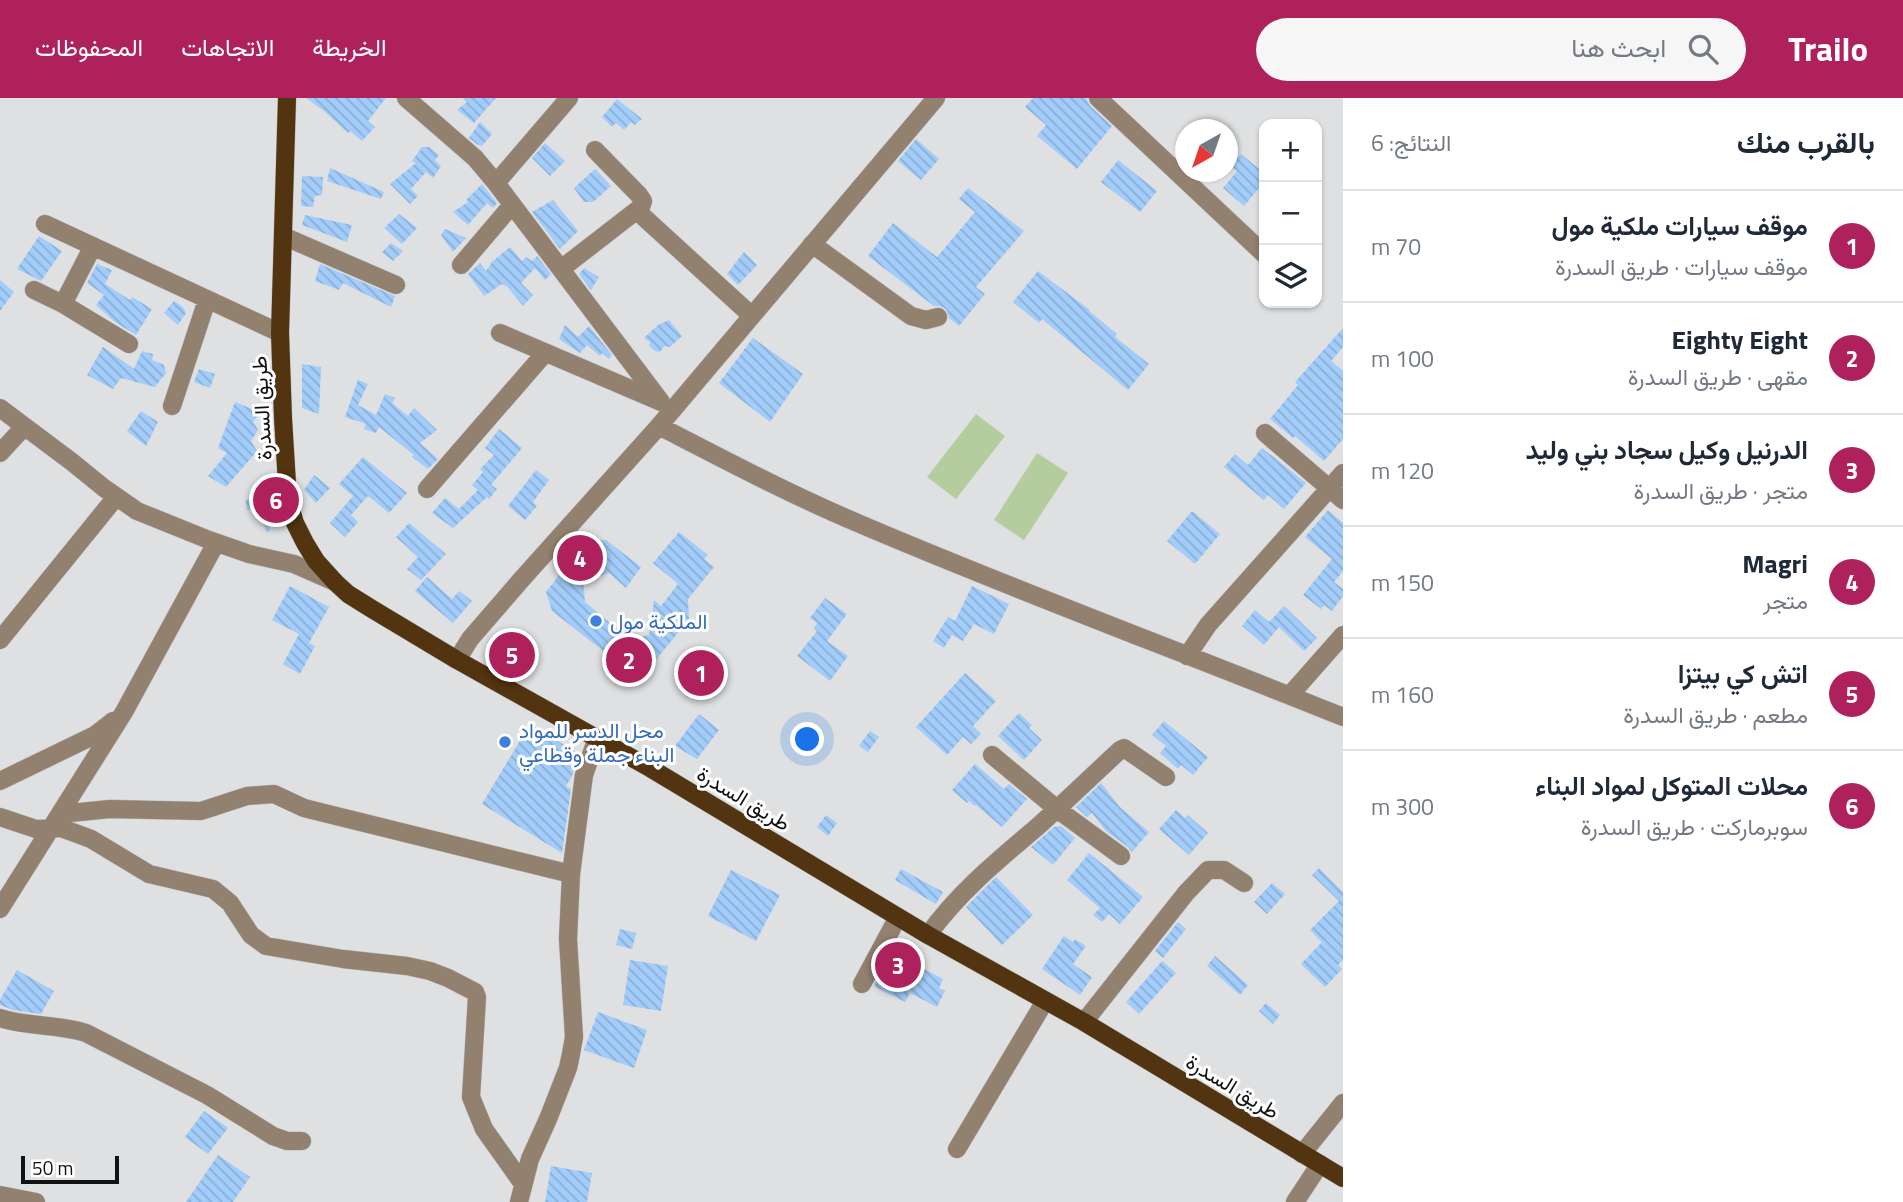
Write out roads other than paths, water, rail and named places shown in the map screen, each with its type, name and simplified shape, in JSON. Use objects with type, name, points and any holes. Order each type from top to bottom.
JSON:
[{"type":"main road","name":"طريق السدرة","points":[[288,98],[280,333],[288,500],[295,523],[316,561],[335,582],[348,594],[457,660],[650,768],[898,917],[1084,1022],[1343,1178]]},
{"type":"street","points":[[406,98],[475,158],[667,405]]},
{"type":"street","points":[[496,183],[569,98]]},
{"type":"street","points":[[457,660],[470,639],[659,426],[667,405],[752,316],[936,98]]},
{"type":"street","points":[[1098,98],[1259,249]]},
{"type":"street","points":[[561,269],[637,211],[643,201],[595,150]]},
{"type":"street","points":[[461,265],[512,205]]},
{"type":"street","points":[[637,211],[752,316]]},
{"type":"street","points":[[45,224],[280,333]]},
{"type":"street","points":[[283,236],[396,285]]},
{"type":"street","points":[[812,244],[911,316],[926,320],[938,317]]},
{"type":"street","points":[[63,304],[93,246]]},
{"type":"street","points":[[34,290],[63,304],[129,344]]},
{"type":"street","points":[[172,406],[207,300]]},
{"type":"street","points":[[500,333],[667,405]]},
{"type":"street","points":[[427,489],[545,353]]},
{"type":"street","points":[[0,408],[137,511],[216,543],[294,564],[335,582]]},
{"type":"street","points":[[659,426],[746,471],[858,523],[1343,717]]},
{"type":"street","points":[[0,453],[24,427]]},
{"type":"street","points":[[1265,433],[1336,494]]},
{"type":"street","points":[[1187,656],[1208,625],[1336,494],[1343,473]]},
{"type":"street","points":[[0,640],[116,497]]},
{"type":"street","points":[[273,559],[294,551],[297,542],[295,523]]},
{"type":"street","points":[[0,909],[124,712],[216,543]]},
{"type":"street","points":[[1290,695],[1343,635]]},
{"type":"street","points":[[0,780],[95,735],[124,712]]},
{"type":"street","points":[[521,1193],[530,1159],[568,1068],[574,1037],[568,939],[571,874],[584,775],[597,738]]},
{"type":"street","points":[[928,934],[965,889],[1124,748],[1166,777]]},
{"type":"street","points":[[992,755],[1057,809],[1121,856]]},
{"type":"street","points":[[0,817],[36,829],[55,821],[110,809],[201,811],[247,796],[274,794],[304,808],[571,874]]},
{"type":"street","points":[[55,821],[61,828],[91,839],[149,874],[213,890],[230,902],[251,935],[266,946],[430,971],[475,992],[477,997],[471,1097],[484,1129],[521,1193]]},
{"type":"street","points":[[1084,1022],[1186,893],[1208,870],[1224,870],[1244,883]]},
{"type":"street","points":[[862,984],[898,917]]},
{"type":"street","points":[[957,1149],[1045,1001]]},
{"type":"street","points":[[0,1018],[86,1033],[207,1095],[273,1136],[287,1141],[302,1141]]},
{"type":"street","points":[[1302,1154],[1343,1103]]},
{"type":"street","points":[[1295,1202],[1320,1164]]},
{"type":"street","points":[[0,1195],[36,1202]]},
{"type":"place","name":"محلات المتوكل لمواد البناء","points":[[276,500]]},
{"type":"place","name":"Magri","points":[[580,558]]},
{"type":"place","name":"الملكية مول","points":[[596,621]]},
{"type":"place","name":"اتش كي بيتزا","points":[[512,655]]},
{"type":"place","name":"Eighty Eight","points":[[629,660]]},
{"type":"place","name":"موقف سيارات ملكية مول","points":[[701,673]]},
{"type":"place","name":"محل الدسر للمواد البناء جملة وقطاعي","points":[[505,742]]},
{"type":"place","name":"الدرنيل وكيل سجاد بني وليد","points":[[898,965]]}]
